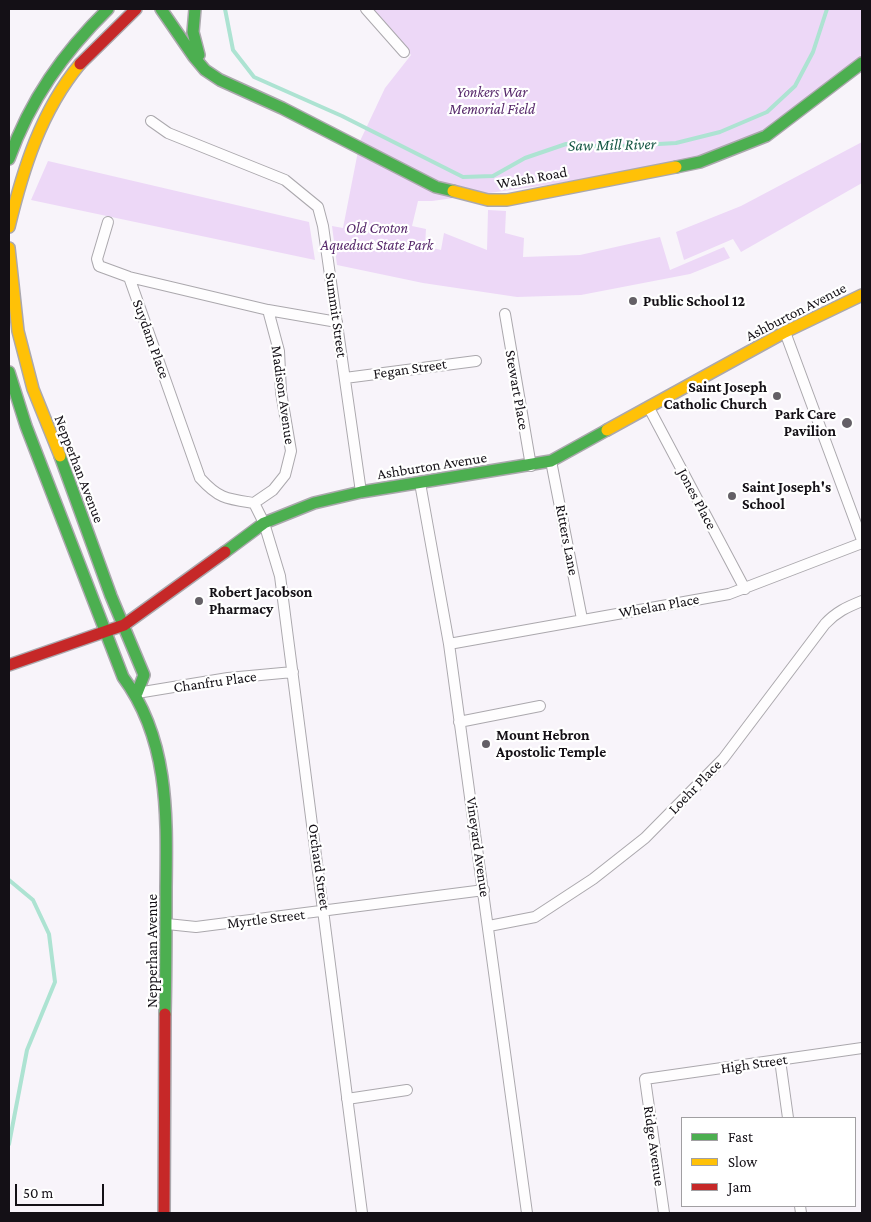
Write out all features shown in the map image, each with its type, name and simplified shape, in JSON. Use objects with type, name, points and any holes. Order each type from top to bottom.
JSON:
[{"type":"main road","points":[[9,159],[25,116],[60,59],[108,9]]},
{"type":"main road","points":[[9,227],[28,159],[46,117],[68,81],[95,47],[136,9]]},
{"type":"main road","points":[[162,9],[172,9]]},
{"type":"main road","name":"Walsh Road","points":[[162,9],[205,70],[220,80],[282,108],[436,187],[488,200],[507,200],[708,159],[766,136],[862,63]]},
{"type":"main road","points":[[195,9],[191,24],[194,43],[205,70]]},
{"type":"main road","name":"Nepperhan Avenue","points":[[9,248],[18,331],[33,389],[69,479],[111,596],[144,675],[137,694]]},
{"type":"main road","name":"Ashburton Avenue","points":[[9,665],[124,625],[264,523],[314,503],[361,492],[531,466],[551,461],[785,332],[862,295]]},
{"type":"main road","name":"Nepperhan Avenue","points":[[9,372],[26,426],[123,677],[137,694],[160,753],[167,811],[164,1213]]},
{"type":"street","points":[[366,9],[404,52]]},
{"type":"street","name":"Summit Street","points":[[151,121],[168,133],[285,180],[318,207],[323,226],[361,492]]},
{"type":"street","points":[[108,222],[97,259],[99,266],[129,277]]},
{"type":"street","name":"Suydam Place","points":[[129,277],[268,310],[337,322]]},
{"type":"street","name":"Suydam Place","points":[[129,277],[200,478],[214,493],[228,499],[254,503]]},
{"type":"street","name":"Madison Avenue","points":[[254,503],[273,490],[285,475],[292,451],[281,392],[279,351],[268,310]]},
{"type":"street","name":"Stewart Place","points":[[505,314],[531,466]]},
{"type":"street","points":[[785,332],[862,541]]},
{"type":"street","name":"Fegan Street","points":[[345,378],[476,360]]},
{"type":"street","name":"Jones Place","points":[[649,408],[744,589]]},
{"type":"street","name":"Ritters Lane","points":[[551,461],[582,619]]},
{"type":"street","name":"Vineyard Avenue","points":[[420,483],[449,644],[527,1213]]},
{"type":"street","points":[[254,503],[264,523]]},
{"type":"street","name":"Orchard Street","points":[[264,523],[280,576],[325,912],[362,1213]]},
{"type":"street","name":"Whelan Place","points":[[449,644],[729,594],[862,541]]},
{"type":"street","name":"Loehr Place","points":[[489,926],[535,917],[594,879],[645,838],[723,759],[834,614],[845,607],[862,601]]},
{"type":"street","name":"Chanfru Place","points":[[137,694],[228,678],[293,672]]},
{"type":"street","points":[[459,722],[540,706]]},
{"type":"street","name":"Myrtle Street","points":[[167,924],[196,927],[325,912],[484,890]]},
{"type":"street","name":"High Street","points":[[645,1079],[862,1048]]},
{"type":"street","points":[[780,1060],[788,1117]]},
{"type":"street","name":"Ridge Avenue","points":[[645,1079],[664,1213]]},
{"type":"street","points":[[347,1099],[407,1090]]},
{"type":"green space","name":"Yonkers War Memorial Field","points":[[373,9],[862,9],[862,55],[765,134],[687,161],[554,184],[432,201],[418,201],[412,226],[426,229],[425,246],[441,250],[444,233],[487,250],[488,210],[506,211],[505,233],[524,238],[523,257],[580,255],[660,237],[670,270],[724,247],[730,258],[690,274],[581,295],[517,297],[423,283],[337,265],[332,226],[343,228],[360,141],[385,88],[411,55]]},
{"type":"green space","points":[[862,142],[862,183],[741,252],[733,239],[684,260],[676,232],[741,206]]},
{"type":"green space","name":"Old Croton Aqueduct State Park","points":[[48,161],[309,222],[315,260],[31,200]]},
{"type":"waterway","name":"Saw Mill River","points":[[225,9],[233,50],[254,77],[342,116],[463,177],[493,176],[525,158],[566,144],[607,147],[676,143],[720,132],[767,112],[795,86],[813,52],[827,9]]},
{"type":"waterway","name":"Saw Mill River","points":[[9,880],[33,900],[49,934],[55,982],[27,1050],[9,1144]]},
{"type":"traffic: fast","points":[[9,159],[17,137],[49,78],[76,43],[108,9]]},
{"type":"traffic: fast","points":[[161,9],[194,57],[205,70],[220,80],[282,108],[436,187],[453,191]]},
{"type":"traffic: fast","points":[[195,9],[193,32],[199,55]]},
{"type":"traffic: fast","points":[[676,167],[700,162],[766,136],[862,63]]},
{"type":"traffic: fast","points":[[9,372],[26,426],[123,677],[138,701],[157,751],[165,805],[166,833],[165,1014]]},
{"type":"traffic: fast","points":[[225,552],[264,523],[314,503],[361,492],[551,461],[607,430]]},
{"type":"traffic: fast","points":[[60,456],[111,596],[144,675],[137,693]]},
{"type":"traffic: slow","points":[[9,227],[27,162],[35,141],[54,101],[80,64]]},
{"type":"traffic: slow","points":[[453,191],[488,200],[507,200],[676,167]]},
{"type":"traffic: slow","points":[[9,248],[18,331],[33,389],[60,456]]},
{"type":"traffic: slow","points":[[607,430],[785,332],[862,295]]},
{"type":"traffic: jam","points":[[80,64],[136,9]]},
{"type":"traffic: jam","points":[[9,665],[124,625],[225,552]]},
{"type":"traffic: jam","points":[[164,1213],[165,1014]]},
{"type":"place","name":"Public School 12","points":[[633,301]]},
{"type":"place","name":"Saint Joseph Catholic Church","points":[[777,396]]},
{"type":"place","name":"Park Care Pavilion","points":[[847,423]]},
{"type":"place","name":"Saint Joseph's School","points":[[732,496]]},
{"type":"place","name":"Robert Jacobson Pharmacy","points":[[199,601]]},
{"type":"place","name":"Mount Hebron Apostolic Temple","points":[[486,744]]}]
